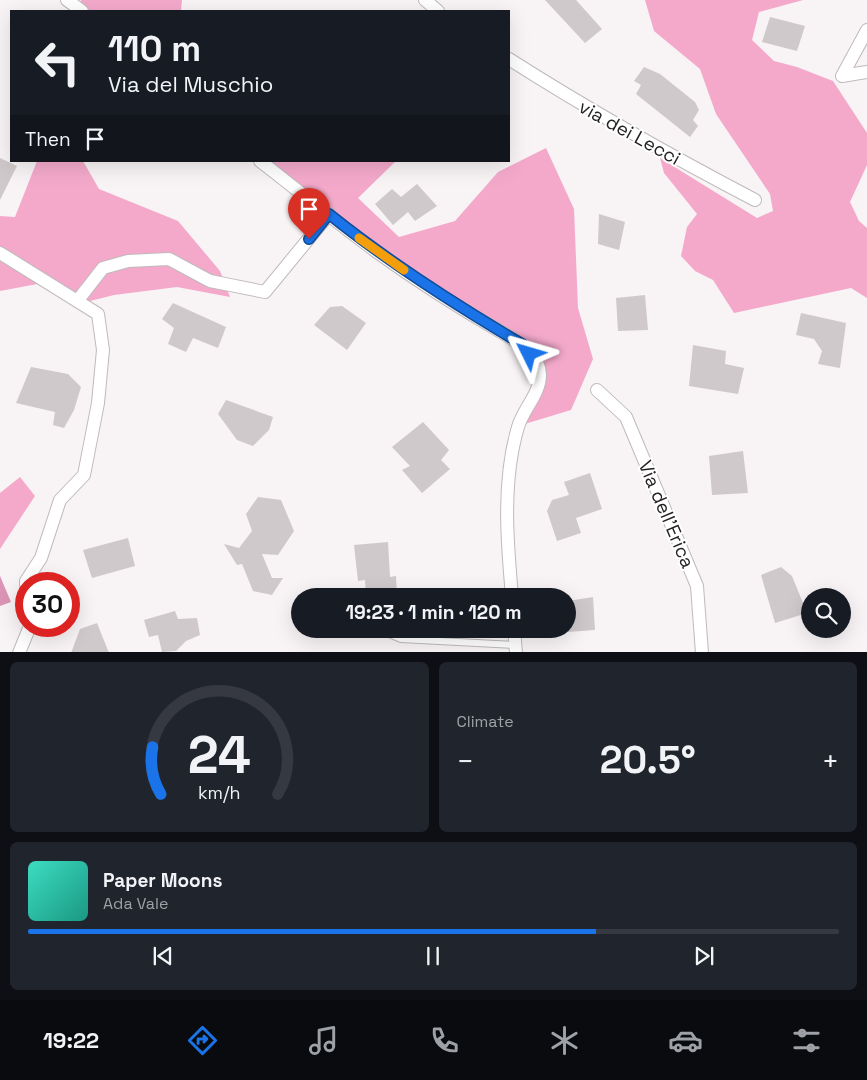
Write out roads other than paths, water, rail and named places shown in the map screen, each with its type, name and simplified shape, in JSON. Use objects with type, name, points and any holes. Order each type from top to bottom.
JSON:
[{"type":"street","points":[[67,0],[81,10]]},
{"type":"street","points":[[425,0],[437,10]]},
{"type":"street","points":[[867,30],[842,76],[867,72]]},
{"type":"street","name":"via dei Lecci","points":[[510,60],[572,100],[691,167],[755,200]]},
{"type":"street","points":[[261,162],[376,251],[440,295],[522,344],[537,363],[540,375],[537,389],[518,426],[508,483],[507,539],[511,588]]},
{"type":"street","points":[[78,300],[103,268],[128,261],[169,259],[210,281],[265,292],[329,214]]},
{"type":"street","points":[[0,253],[98,314],[103,350],[98,403],[84,475],[60,500],[41,558],[32,572]]},
{"type":"street","name":"Via dell'Erica","points":[[597,390],[626,417],[697,586],[702,652]]},
{"type":"street","points":[[19,652],[25,637]]},
{"type":"lane","points":[[399,638],[515,649]]}]
